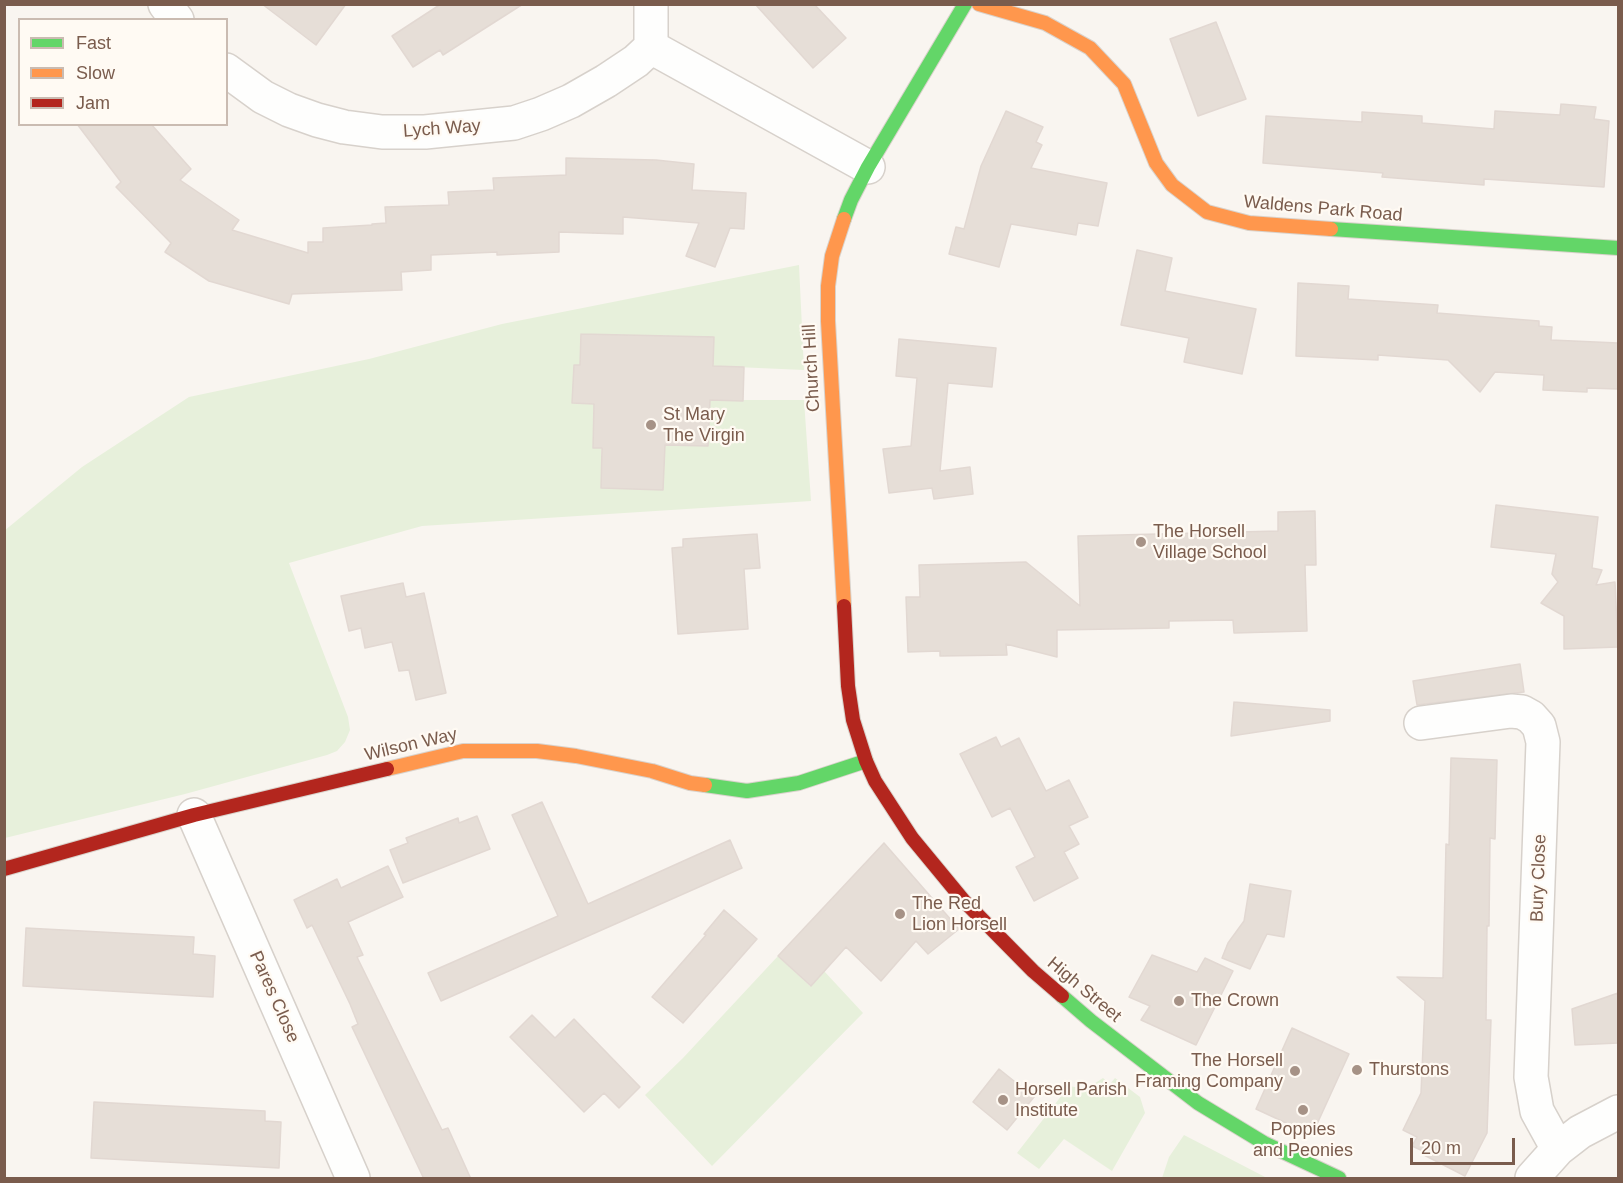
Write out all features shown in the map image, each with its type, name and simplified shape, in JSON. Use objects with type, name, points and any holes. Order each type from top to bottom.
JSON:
[{"type":"street","points":[[165,4],[176,18]]},
{"type":"street","points":[[651,4],[651,47],[868,167]]},
{"type":"street","name":"Church Hill","points":[[866,761],[853,720],[848,686],[828,286],[832,256],[851,200],[868,167],[965,4]]},
{"type":"street","name":"Waldens Park Road","points":[[979,4],[1045,23],[1069,34],[1090,48],[1124,84],[1156,163],[1172,186],[1207,212],[1249,223],[1618,248]]},
{"type":"street","name":"Lych Way","points":[[228,71],[263,97],[288,110],[316,120],[382,132],[425,132],[513,123],[541,114],[572,101],[606,81],[636,61],[651,47]]},
{"type":"street","name":"Bury Close","points":[[1421,723],[1511,711],[1522,712],[1531,717],[1539,726],[1543,742],[1531,1077],[1537,1111],[1558,1149]]},
{"type":"street","name":"Wilson Way","points":[[4,869],[194,816],[463,750],[537,751],[576,756],[642,769],[690,783],[747,791],[799,783],[866,761]]},
{"type":"street","name":"High Street","points":[[866,761],[875,781],[912,838],[938,870],[970,908],[1047,983],[1091,1021],[1198,1104],[1264,1143],[1339,1179]]},
{"type":"street","name":"Pares Close","points":[[194,816],[353,1179]]},
{"type":"street","points":[[1532,1179],[1558,1149],[1580,1132],[1618,1112]]},
{"type":"green space","points":[[799,265],[804,370],[713,366],[713,337],[581,334],[580,365],[574,365],[572,403],[594,404],[593,448],[601,448],[601,487],[663,490],[665,445],[708,446],[710,400],[804,400],[811,501],[422,526],[289,563],[348,717],[350,730],[345,742],[337,751],[185,794],[5,838],[4,531],[82,467],[189,397],[369,359],[502,324]]},
{"type":"green space","points":[[778,956],[810,986],[824,971],[863,1013],[712,1166],[645,1095],[683,1058]]},
{"type":"green space","points":[[1103,1078],[1110,1084],[1115,1078],[1140,1097],[1145,1113],[1112,1171],[1064,1139],[1039,1169],[1017,1153],[1069,1086],[1086,1089]]},
{"type":"green space","points":[[1184,1135],[1267,1178],[1162,1178],[1169,1157]]},
{"type":"building","points":[[262,4],[346,4],[316,45]]},
{"type":"building","points":[[441,4],[523,4],[443,55],[440,50],[413,67],[392,36]]},
{"type":"building","points":[[755,4],[814,4],[846,38],[813,68]]},
{"type":"building","points":[[1216,22],[1246,99],[1198,116],[1170,39]]},
{"type":"building","points":[[1561,104],[1596,107],[1594,119],[1609,121],[1604,187],[1484,179],[1484,185],[1382,177],[1383,173],[1263,163],[1266,116],[1362,122],[1362,112],[1422,116],[1422,123],[1494,129],[1495,111],[1560,115]]},
{"type":"building","points":[[1006,111],[1043,127],[1036,142],[1042,145],[1031,168],[1107,183],[1098,226],[1078,223],[1076,235],[1011,224],[999,267],[949,254],[956,227],[964,229],[981,166]]},
{"type":"building","points":[[79,126],[153,126],[191,169],[180,180],[239,220],[232,230],[308,253],[308,242],[323,242],[323,228],[386,223],[385,207],[449,205],[448,192],[494,190],[493,178],[566,175],[566,158],[656,160],[694,164],[692,190],[746,193],[744,229],[730,228],[715,267],[686,256],[699,223],[623,217],[623,234],[559,232],[559,252],[431,255],[431,270],[401,272],[402,290],[292,294],[289,304],[209,281],[165,252],[171,243],[116,187],[121,182]]},
{"type":"building","points":[[1137,250],[1172,258],[1165,291],[1256,309],[1242,374],[1184,362],[1189,338],[1121,325]]},
{"type":"building","points":[[1298,283],[1349,286],[1348,299],[1438,305],[1437,313],[1539,321],[1539,326],[1552,327],[1551,340],[1618,343],[1618,389],[1587,388],[1587,392],[1543,390],[1544,375],[1495,372],[1480,392],[1448,360],[1378,355],[1378,360],[1296,356]]},
{"type":"building","name":"St Mary The Virgin","points":[[581,334],[714,337],[713,366],[744,367],[743,401],[710,400],[708,446],[665,445],[663,490],[601,488],[602,448],[593,448],[594,404],[572,403],[574,365],[580,365]]},
{"type":"building","points":[[899,339],[996,348],[992,387],[948,383],[940,471],[970,467],[973,494],[934,499],[932,488],[889,493],[883,449],[911,446],[917,378],[896,376]]},
{"type":"building","points":[[1496,505],[1598,517],[1592,568],[1602,570],[1596,585],[1615,582],[1618,647],[1564,649],[1564,616],[1541,603],[1558,582],[1552,574],[1556,554],[1491,547]]},
{"type":"building","points":[[1315,511],[1316,565],[1305,565],[1307,631],[1234,633],[1233,620],[1169,621],[1169,628],[1057,630],[1057,657],[1006,644],[1007,655],[940,656],[940,651],[908,652],[906,597],[920,597],[919,565],[1026,562],[1080,606],[1078,536],[1278,531],[1278,512]]},
{"type":"building","points":[[757,534],[760,568],[744,569],[748,629],[678,634],[672,548],[683,547],[683,539]]},
{"type":"building","points":[[403,583],[406,597],[424,593],[446,693],[416,700],[409,670],[399,671],[392,642],[365,648],[361,628],[349,631],[341,596]]},
{"type":"building","points":[[1520,664],[1524,692],[1417,705],[1413,681]]},
{"type":"building","points":[[1234,702],[1330,710],[1330,721],[1231,736]]},
{"type":"building","points":[[996,737],[1001,747],[1019,738],[1046,791],[1069,780],[1088,817],[1069,826],[1079,844],[1064,852],[1078,878],[1034,901],[1016,867],[1035,857],[1010,808],[992,817],[960,754]]},
{"type":"building","points":[[1451,758],[1497,760],[1495,839],[1490,838],[1489,926],[1487,926],[1486,1020],[1491,1020],[1487,1133],[1465,1176],[1422,1154],[1423,1151],[1412,1146],[1417,1137],[1403,1130],[1421,1093],[1425,1001],[1397,977],[1443,978],[1446,844],[1449,845]]},
{"type":"building","points":[[542,802],[588,904],[730,840],[742,868],[441,1001],[428,973],[558,916],[512,815]]},
{"type":"building","points":[[477,816],[490,849],[403,883],[390,850],[408,843],[406,838],[458,818],[459,823]]},
{"type":"building","name":"The Red Lion Horsell","points":[[884,843],[959,929],[928,954],[916,941],[881,981],[846,947],[811,986],[778,956]]},
{"type":"building","points":[[388,866],[403,897],[348,922],[363,955],[357,957],[442,1130],[448,1128],[471,1179],[424,1179],[352,1027],[358,1024],[350,1004],[312,925],[307,928],[294,900],[337,879],[341,888]]},
{"type":"building","points":[[1250,884],[1291,891],[1284,937],[1267,934],[1250,969],[1222,958],[1228,943],[1244,921]]},
{"type":"building","points":[[724,910],[757,939],[683,1023],[652,997],[706,935],[704,934]]},
{"type":"building","points":[[26,928],[194,937],[193,954],[215,956],[213,997],[23,986]]},
{"type":"building","name":"The Crown","points":[[1152,955],[1197,972],[1205,958],[1233,971],[1196,1045],[1141,1020],[1150,1006],[1129,997]]},
{"type":"building","points":[[1618,993],[1618,1043],[1575,1045],[1572,1009]]},
{"type":"building","points":[[532,1015],[555,1038],[574,1019],[640,1087],[619,1108],[604,1093],[584,1112],[510,1037]]},
{"type":"building","points":[[1292,1028],[1349,1054],[1312,1135],[1256,1109]]},
{"type":"building","name":"Horsell Parish Institute","points":[[999,1069],[1034,1097],[1007,1130],[973,1102]]},
{"type":"building","points":[[94,1102],[265,1111],[265,1121],[281,1122],[279,1168],[91,1158]]},
{"type":"traffic: fast","points":[[844,219],[868,167],[965,4]]},
{"type":"traffic: fast","points":[[1331,229],[1618,248]]},
{"type":"traffic: fast","points":[[705,785],[747,791],[799,783],[866,761]]},
{"type":"traffic: fast","points":[[1062,996],[1198,1103],[1264,1143],[1339,1178]]},
{"type":"traffic: slow","points":[[979,4],[1045,23],[1090,48],[1124,84],[1156,163],[1172,185],[1207,212],[1249,223],[1331,229]]},
{"type":"traffic: slow","points":[[844,219],[832,256],[828,286],[828,321],[844,606]]},
{"type":"traffic: slow","points":[[387,769],[463,751],[537,751],[652,771],[690,783],[705,785]]},
{"type":"traffic: jam","points":[[844,606],[848,686],[853,720],[875,781],[912,838],[964,901],[1033,971],[1062,996]]},
{"type":"traffic: jam","points":[[4,869],[194,815],[387,769]]},
{"type":"place","name":"St Mary The Virgin","points":[[651,425]]},
{"type":"place","name":"The Horsell Village School","points":[[1141,542]]},
{"type":"place","name":"The Red Lion Horsell","points":[[900,914]]},
{"type":"place","name":"The Crown","points":[[1179,1001]]},
{"type":"place","name":"Thurstons","points":[[1357,1070]]},
{"type":"place","name":"The Horsell Framing Company","points":[[1295,1071]]},
{"type":"place","name":"Horsell Parish Institute","points":[[1003,1100]]},
{"type":"place","name":"Poppies and Peonies","points":[[1303,1110]]}]
